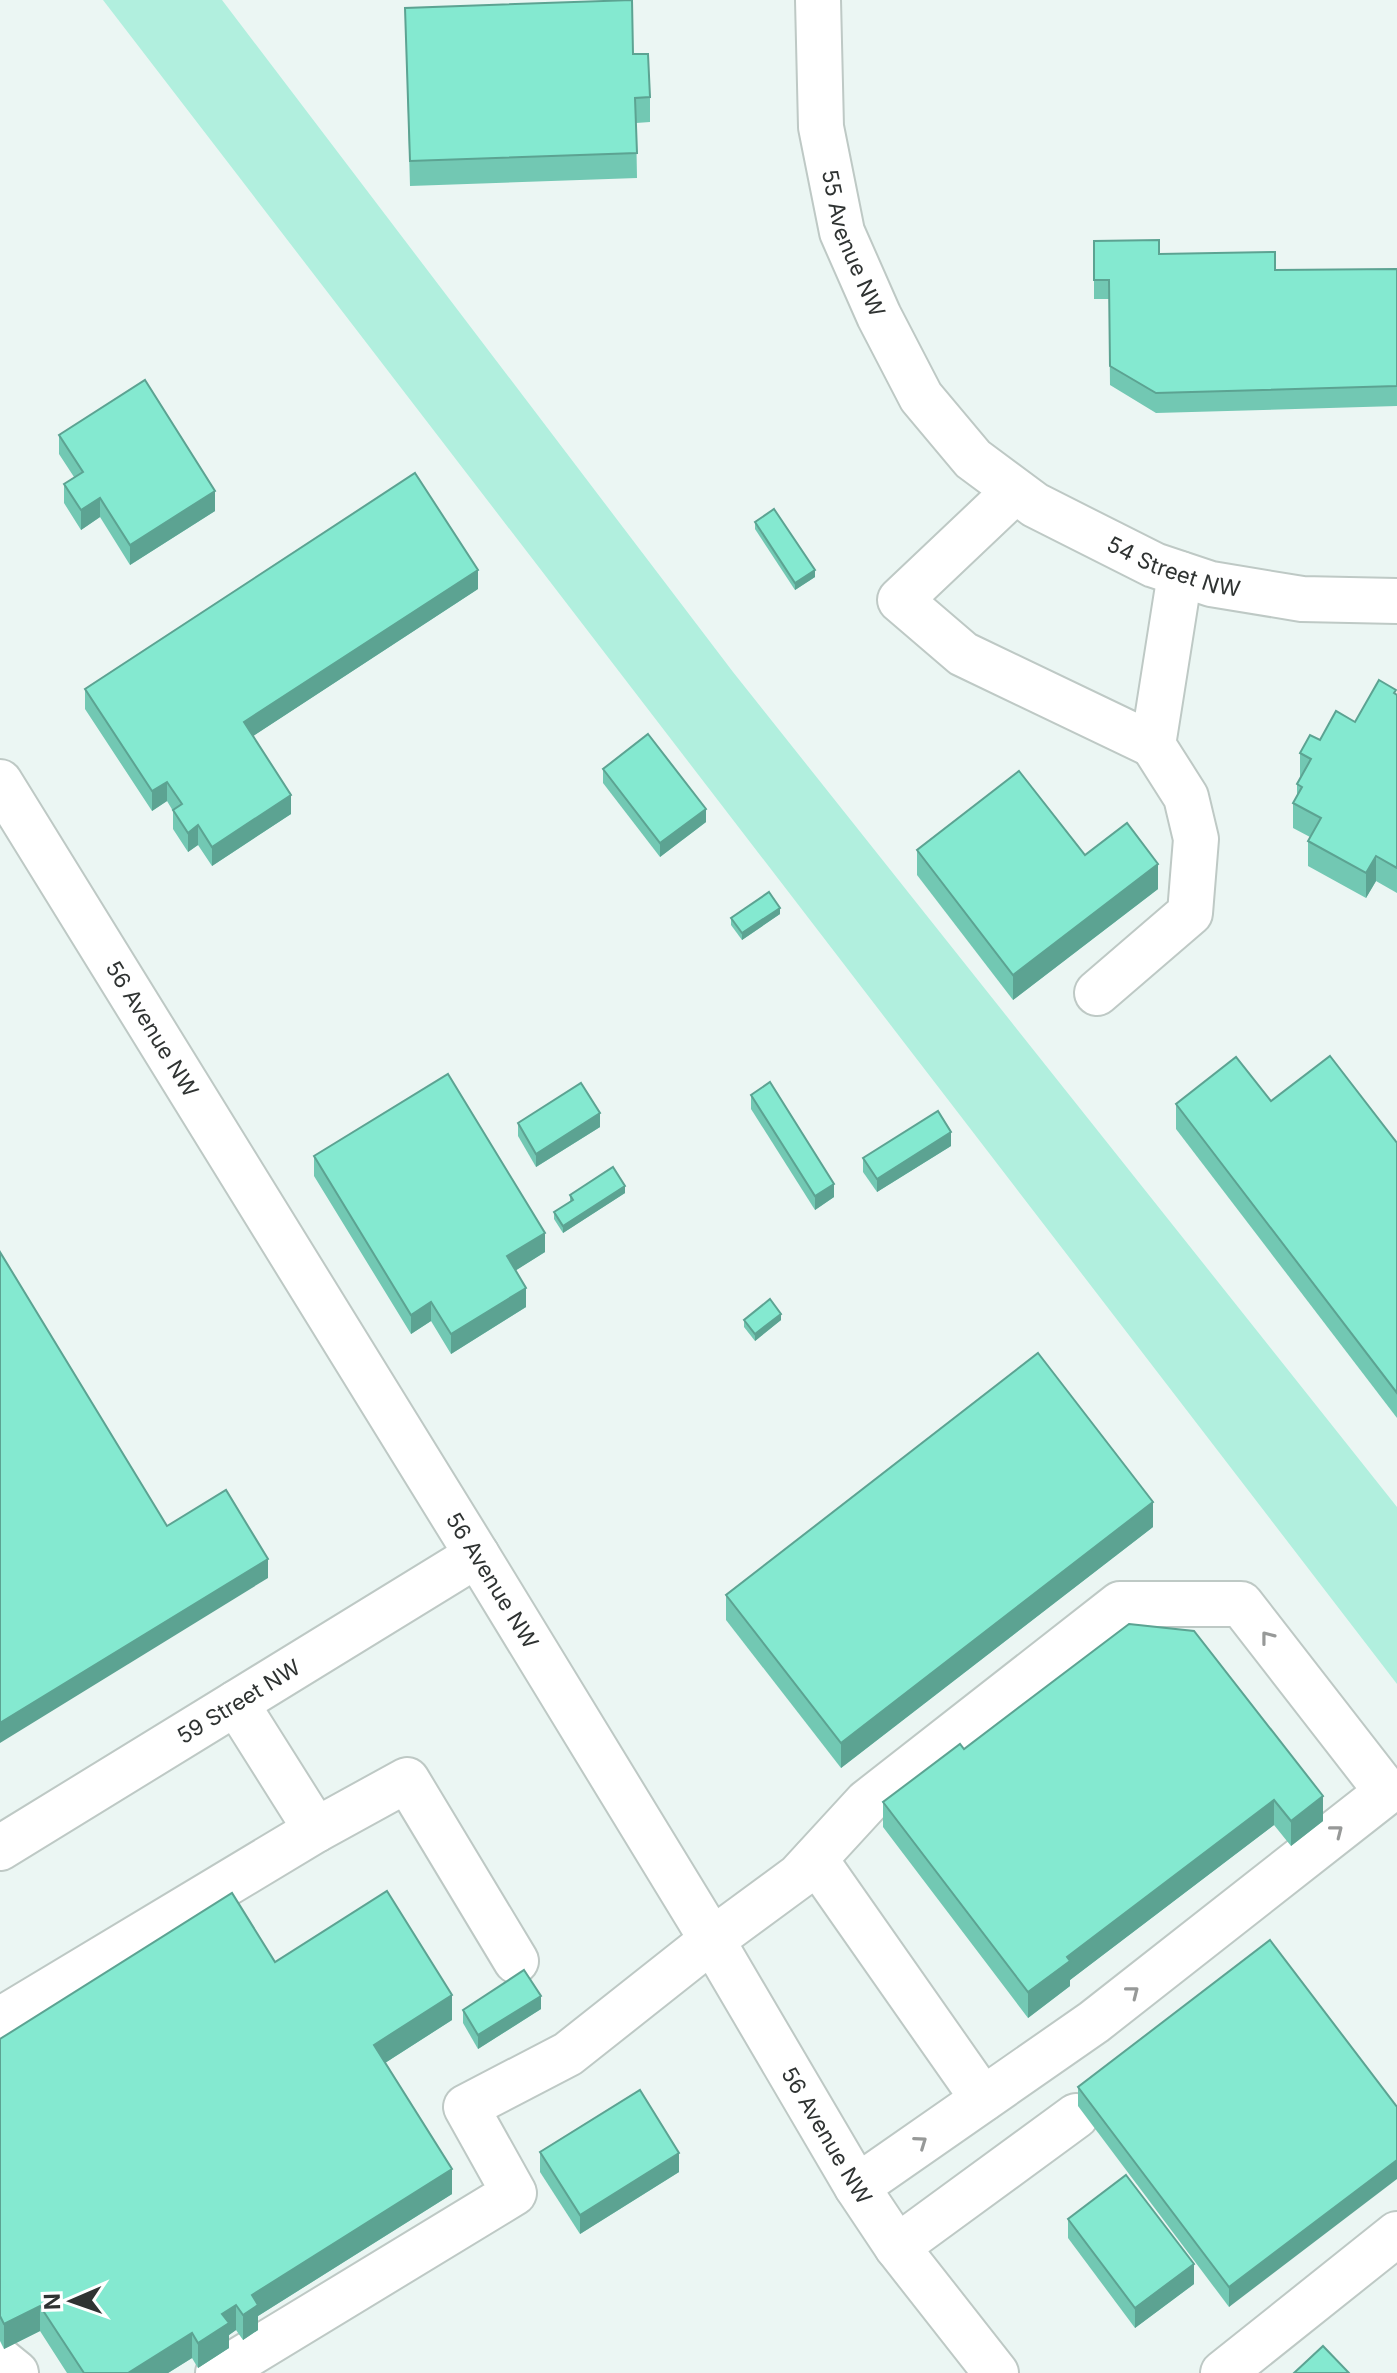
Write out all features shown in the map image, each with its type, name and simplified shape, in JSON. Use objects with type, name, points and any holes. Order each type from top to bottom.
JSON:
[{"type":"street","name":"55 Avenue NW","points":[[818,0],[821,127],[842,232],[879,316],[921,397],[973,459]]},
{"type":"street","name":"54 Street NW","points":[[973,459],[1035,505],[1154,565],[1180,574],[1211,584],[1302,599],[1397,601]]},
{"type":"street","points":[[1015,491],[900,600],[963,654],[1153,745],[1186,797],[1196,839],[1190,913],[1097,993]]},
{"type":"street","points":[[1153,745],[1180,574]]},
{"type":"street","name":"56 Avenue NW","points":[[0,782],[712,1940],[857,2187],[897,2247],[996,2373]]},
{"type":"street","name":"59 Street NW","points":[[0,1848],[477,1555]]},
{"type":"street","points":[[218,2373],[514,2193],[466,2107],[568,2054],[712,1940],[799,1876],[867,1802],[1120,1604],[1241,1604],[1387,1792],[1094,2022],[857,2187]]},
{"type":"street","points":[[236,1703],[316,1830]]},
{"type":"street","points":[[0,2020],[316,1830],[407,1780],[516,1961]]},
{"type":"street","points":[[815,1859],[983,2099]]},
{"type":"street","points":[[897,2247],[1076,2116]]},
{"type":"street","points":[[1223,2373],[1397,2234]]},
{"type":"street","points":[[0,2360],[16,2373]]},
{"type":"green space","points":[[103,0],[222,0],[733,672],[1397,1507],[1397,1684]]},
{"type":"building","points":[[632,0],[633,54],[648,54],[650,97],[635,98],[637,153],[410,161],[405,8]]},
{"type":"building","points":[[1159,240],[1159,254],[1275,252],[1275,270],[1397,269],[1397,386],[1156,393],[1110,366],[1109,280],[1094,280],[1094,241]]},
{"type":"building","points":[[145,380],[215,491],[130,545],[100,498],[81,510],[64,484],[83,472],[59,435]]},
{"type":"building","points":[[415,473],[478,570],[244,722],[291,795],[212,847],[198,825],[188,833],[173,810],[182,804],[167,782],[152,791],[85,689]]},
{"type":"building","points":[[774,509],[815,570],[795,583],[755,522]]},
{"type":"building","points":[[1379,680],[1396,690],[1394,693],[1397,695],[1397,868],[1376,856],[1366,873],[1308,841],[1321,818],[1293,803],[1302,787],[1297,784],[1311,759],[1300,753],[1310,735],[1320,740],[1336,711],[1355,722]]},
{"type":"building","points":[[648,734],[706,809],[660,843],[603,769]]},
{"type":"building","points":[[1019,771],[1085,855],[1127,823],[1158,864],[1013,975],[917,850]]},
{"type":"building","points":[[769,892],[780,908],[742,933],[731,918]]},
{"type":"building","points":[[1330,1056],[1397,1143],[1397,1393],[1176,1104],[1236,1057],[1271,1101]]},
{"type":"building","points":[[448,1074],[545,1233],[507,1256],[526,1288],[451,1334],[431,1302],[411,1315],[314,1156]]},
{"type":"building","points":[[770,1082],[834,1184],[815,1196],[751,1095]]},
{"type":"building","points":[[581,1083],[600,1113],[536,1154],[518,1123]]},
{"type":"building","points":[[938,1111],[951,1132],[877,1179],[863,1158]]},
{"type":"building","points":[[613,1167],[625,1186],[563,1226],[554,1212],[573,1200],[570,1195]]},
{"type":"building","points":[[0,1252],[167,1526],[226,1490],[268,1559],[0,1723]]},
{"type":"building","points":[[770,1299],[781,1314],[755,1334],[744,1320]]},
{"type":"building","points":[[1038,1353],[1153,1502],[841,1743],[726,1595]]},
{"type":"building","points":[[1129,1624],[1194,1631],[1323,1796],[1291,1821],[1274,1800],[1067,1957],[1070,1961],[1028,1992],[883,1802],[960,1744],[964,1749]]},
{"type":"building","points":[[387,1891],[452,1995],[374,2045],[452,2169],[252,2295],[258,2305],[243,2315],[236,2305],[222,2314],[229,2323],[198,2343],[192,2333],[128,2373],[84,2373],[40,2306],[4,2324],[0,2316],[0,2039],[232,1893],[275,1962]]},
{"type":"building","points":[[1270,1940],[1397,2107],[1397,2160],[1229,2287],[1078,2087]]},
{"type":"building","points":[[524,1970],[541,1996],[478,2035],[463,2010]]},
{"type":"building","points":[[640,2090],[679,2153],[580,2215],[540,2152]]},
{"type":"building","points":[[1126,2175],[1194,2264],[1135,2308],[1068,2219]]},
{"type":"building","points":[[1323,2346],[1349,2373],[1294,2373]]}]
